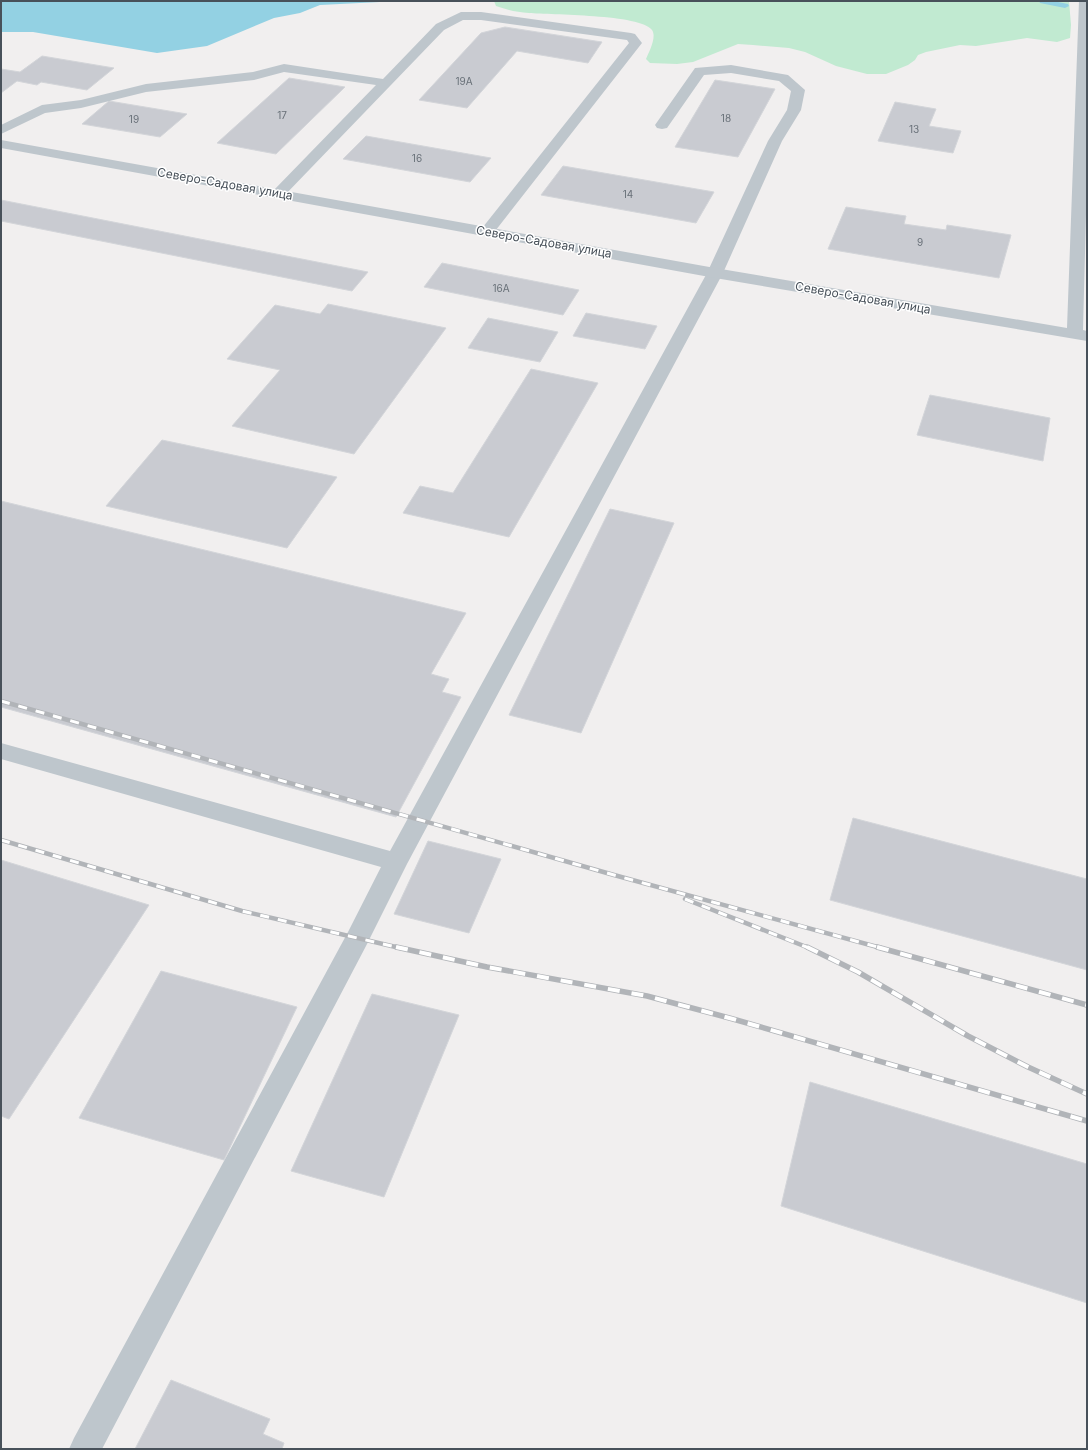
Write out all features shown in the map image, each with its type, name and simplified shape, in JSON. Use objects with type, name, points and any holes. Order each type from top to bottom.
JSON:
[{"type":"street","points":[[1081,335],[1085,1]]},
{"type":"street","points":[[278,194],[440,27],[462,16],[481,16],[631,37],[636,43],[486,232]]},
{"type":"street","points":[[1,130],[42,109],[80,104],[146,88],[254,76],[284,68],[386,83]]},
{"type":"street","points":[[86,1449],[357,939],[396,862],[715,273],[774,141],[794,110],[798,90],[782,78],[731,68],[700,71],[662,125]]},
{"type":"street","name":"Северо-Садовая улица","points":[[1,144],[715,273],[1081,335]]},
{"type":"street","points":[[1,751],[396,862]]},
{"type":"green space","points":[[494,1],[1069,1],[1071,25],[1070,38],[1057,42],[1027,38],[976,46],[960,45],[918,55],[915,60],[908,65],[886,74],[867,74],[836,66],[805,52],[789,48],[738,44],[693,62],[677,64],[650,63],[646,59],[654,36],[652,30],[644,25],[614,18],[516,11],[496,6]]},
{"type":"water","points":[[1,1],[400,1],[320,5],[300,13],[274,18],[207,46],[157,53],[33,32],[1,32]]},
{"type":"building","points":[[505,27],[602,42],[588,63],[517,51],[467,108],[419,100],[481,33]]},
{"type":"building","points":[[42,56],[114,68],[87,90],[41,82],[37,85],[17,81],[1,93],[1,69],[20,72]]},
{"type":"building","points":[[289,78],[345,87],[276,154],[217,143]]},
{"type":"building","points":[[715,80],[775,89],[738,157],[675,147]]},
{"type":"building","points":[[109,101],[187,114],[160,137],[82,124]]},
{"type":"building","points":[[895,102],[936,109],[929,126],[961,131],[953,153],[878,141]]},
{"type":"building","points":[[366,136],[491,158],[470,182],[343,159]]},
{"type":"building","points":[[563,166],[714,192],[696,223],[541,195]]},
{"type":"building","points":[[1,200],[368,272],[352,291],[1,221]]},
{"type":"building","points":[[846,207],[906,216],[904,224],[946,230],[947,225],[1011,235],[999,278],[828,249]]},
{"type":"building","points":[[442,263],[579,290],[563,315],[424,287]]},
{"type":"building","points":[[328,304],[446,328],[354,454],[232,426],[280,370],[227,359],[275,305],[320,314]]},
{"type":"building","points":[[586,313],[657,326],[645,349],[573,336]]},
{"type":"building","points":[[488,318],[558,332],[540,362],[468,348]]},
{"type":"building","points":[[531,369],[598,383],[509,537],[403,513],[420,486],[453,493]]},
{"type":"building","points":[[930,395],[1050,418],[1043,461],[917,435]]},
{"type":"building","points":[[162,440],[337,477],[287,548],[106,506]]},
{"type":"building","points":[[1,501],[466,613],[431,674],[449,679],[442,692],[461,697],[396,817],[1,707]]},
{"type":"building","points":[[610,509],[674,523],[581,733],[509,715]]},
{"type":"building","points":[[853,818],[1087,879],[1087,970],[830,900]]},
{"type":"building","points":[[428,841],[501,859],[469,933],[394,914]]},
{"type":"building","points":[[1,860],[149,905],[9,1119],[1,1116]]},
{"type":"building","points":[[161,971],[297,1007],[224,1160],[79,1118]]},
{"type":"building","points":[[372,994],[459,1015],[384,1197],[291,1171]]},
{"type":"building","points":[[810,1082],[1087,1164],[1087,1303],[781,1206]]},
{"type":"building","points":[[171,1380],[270,1419],[263,1434],[284,1443],[282,1449],[135,1449]]},
{"type":"waterway","points":[[1043,1],[1065,6]]},
{"type":"railway","points":[[1,701],[614,875],[881,948]]},
{"type":"railway","points":[[1,840],[242,911],[400,948]]},
{"type":"railway","points":[[685,899],[809,948]]},
{"type":"railway","points":[[396,947],[487,967],[647,996],[733,1019],[1087,1121]]},
{"type":"railway","points":[[807,947],[858,972],[968,1036],[1028,1067],[1087,1094]]},
{"type":"railway","points":[[877,947],[1087,1005]]}]
